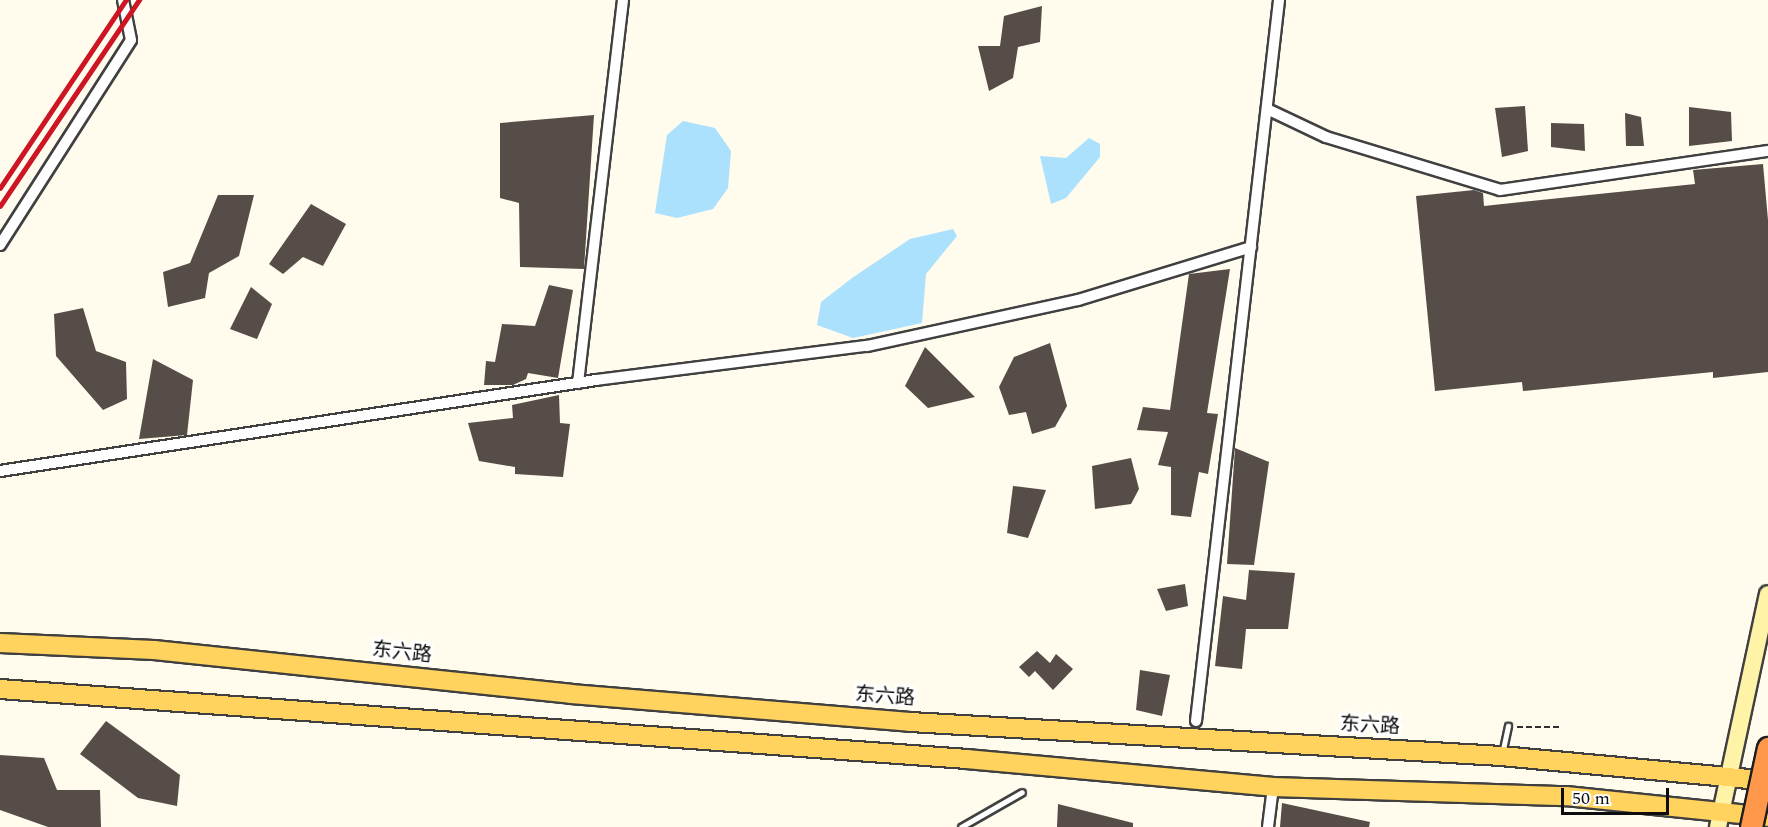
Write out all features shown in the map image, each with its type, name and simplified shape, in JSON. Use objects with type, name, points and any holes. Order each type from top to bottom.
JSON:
[{"type":"highway","points":[[1751,827],[1768,748]]},
{"type":"main road","points":[[1720,819],[1731,777],[1768,594]]},
{"type":"main road","name":"东六路","points":[[0,643],[154,650],[571,694],[910,722],[1502,756],[1768,781]]},
{"type":"main road","points":[[0,689],[967,759],[1273,787],[1566,796],[1720,819],[1768,817]]},
{"type":"street","points":[[0,245],[130,40],[123,0]]},
{"type":"street","points":[[578,383],[623,0]]},
{"type":"street","points":[[1196,721],[1279,0]]},
{"type":"street","points":[[1267,109],[1326,137],[1500,190],[1768,151]]},
{"type":"street","points":[[0,471],[578,383],[867,346],[1077,300],[1251,247]]},
{"type":"street","points":[[1268,827],[1273,787]]},
{"type":"lane","points":[[1502,756],[1508,726]]},
{"type":"lane","points":[[961,827],[1022,792]]},
{"type":"path","points":[[1508,726],[1559,727]]},
{"type":"water","points":[[683,121],[715,128],[731,151],[728,188],[713,209],[677,218],[655,213],[667,135]]},
{"type":"water","points":[[1089,138],[1100,144],[1100,157],[1066,198],[1051,204],[1040,156],[1066,158]]},
{"type":"water","points":[[953,229],[957,236],[926,274],[922,323],[853,338],[817,325],[821,302],[852,278],[910,239]]},
{"type":"building","points":[[1042,6],[1040,42],[1018,47],[1013,78],[989,91],[978,46],[1000,46],[1004,16]]},
{"type":"building","points":[[1525,106],[1528,151],[1502,157],[1495,108]]},
{"type":"building","points":[[1689,107],[1731,112],[1732,141],[1689,146]]},
{"type":"building","points":[[1625,113],[1641,117],[1644,146],[1626,146]]},
{"type":"building","points":[[594,115],[584,269],[520,267],[519,203],[500,198],[500,123]]},
{"type":"building","points":[[1551,123],[1584,124],[1585,151],[1551,147]]},
{"type":"building","points":[[1763,164],[1768,220],[1768,372],[1713,378],[1713,372],[1523,391],[1522,382],[1435,391],[1416,196],[1474,190],[1483,193],[1484,206],[1695,184],[1693,170]]},
{"type":"building","points":[[218,195],[254,195],[239,256],[209,273],[205,298],[168,307],[163,272],[190,263]]},
{"type":"building","points":[[311,204],[346,224],[323,266],[303,257],[283,274],[269,264]]},
{"type":"building","points":[[1230,269],[1207,413],[1218,414],[1208,474],[1199,472],[1191,517],[1171,515],[1171,467],[1158,465],[1168,432],[1137,430],[1143,407],[1170,410],[1189,274]]},
{"type":"building","points":[[549,285],[573,290],[558,378],[528,373],[526,379],[513,385],[484,385],[486,361],[495,362],[502,324],[535,326]]},
{"type":"building","points":[[251,287],[272,304],[257,339],[230,329]]},
{"type":"building","points":[[83,308],[96,351],[126,362],[127,399],[103,410],[56,356],[54,314]]},
{"type":"building","points":[[1050,343],[1067,406],[1055,427],[1032,434],[1026,412],[1009,415],[999,387],[1014,357]]},
{"type":"building","points":[[925,347],[975,397],[928,408],[905,386]]},
{"type":"building","points":[[153,359],[193,380],[187,435],[139,439]]},
{"type":"building","points":[[559,395],[560,423],[570,424],[563,477],[515,474],[515,467],[479,461],[468,423],[513,418],[512,405]]},
{"type":"building","points":[[1235,448],[1269,462],[1254,565],[1227,564]]},
{"type":"building","points":[[1131,458],[1139,489],[1131,504],[1095,509],[1092,466]]},
{"type":"building","points":[[1013,486],[1046,490],[1028,538],[1007,533]]},
{"type":"building","points":[[1249,570],[1295,573],[1288,629],[1246,629],[1242,669],[1215,666],[1223,596],[1246,600]]},
{"type":"building","points":[[1185,584],[1188,606],[1166,611],[1157,589]]},
{"type":"building","points":[[1037,651],[1050,663],[1056,654],[1073,669],[1053,690],[1035,671],[1029,677],[1019,667]]},
{"type":"building","points":[[1140,670],[1170,675],[1162,716],[1136,710]]},
{"type":"building","points":[[106,721],[180,775],[177,806],[138,798],[80,754]]},
{"type":"building","points":[[0,755],[44,758],[57,790],[100,790],[101,827],[48,827],[0,810]]},
{"type":"building","points":[[1282,803],[1370,822],[1369,827],[1280,827]]},
{"type":"building","points":[[1058,804],[1133,823],[1133,827],[1057,827]]},
{"type":"railway","points":[[0,188],[126,0]]},
{"type":"railway","points":[[0,206],[139,0]]}]
